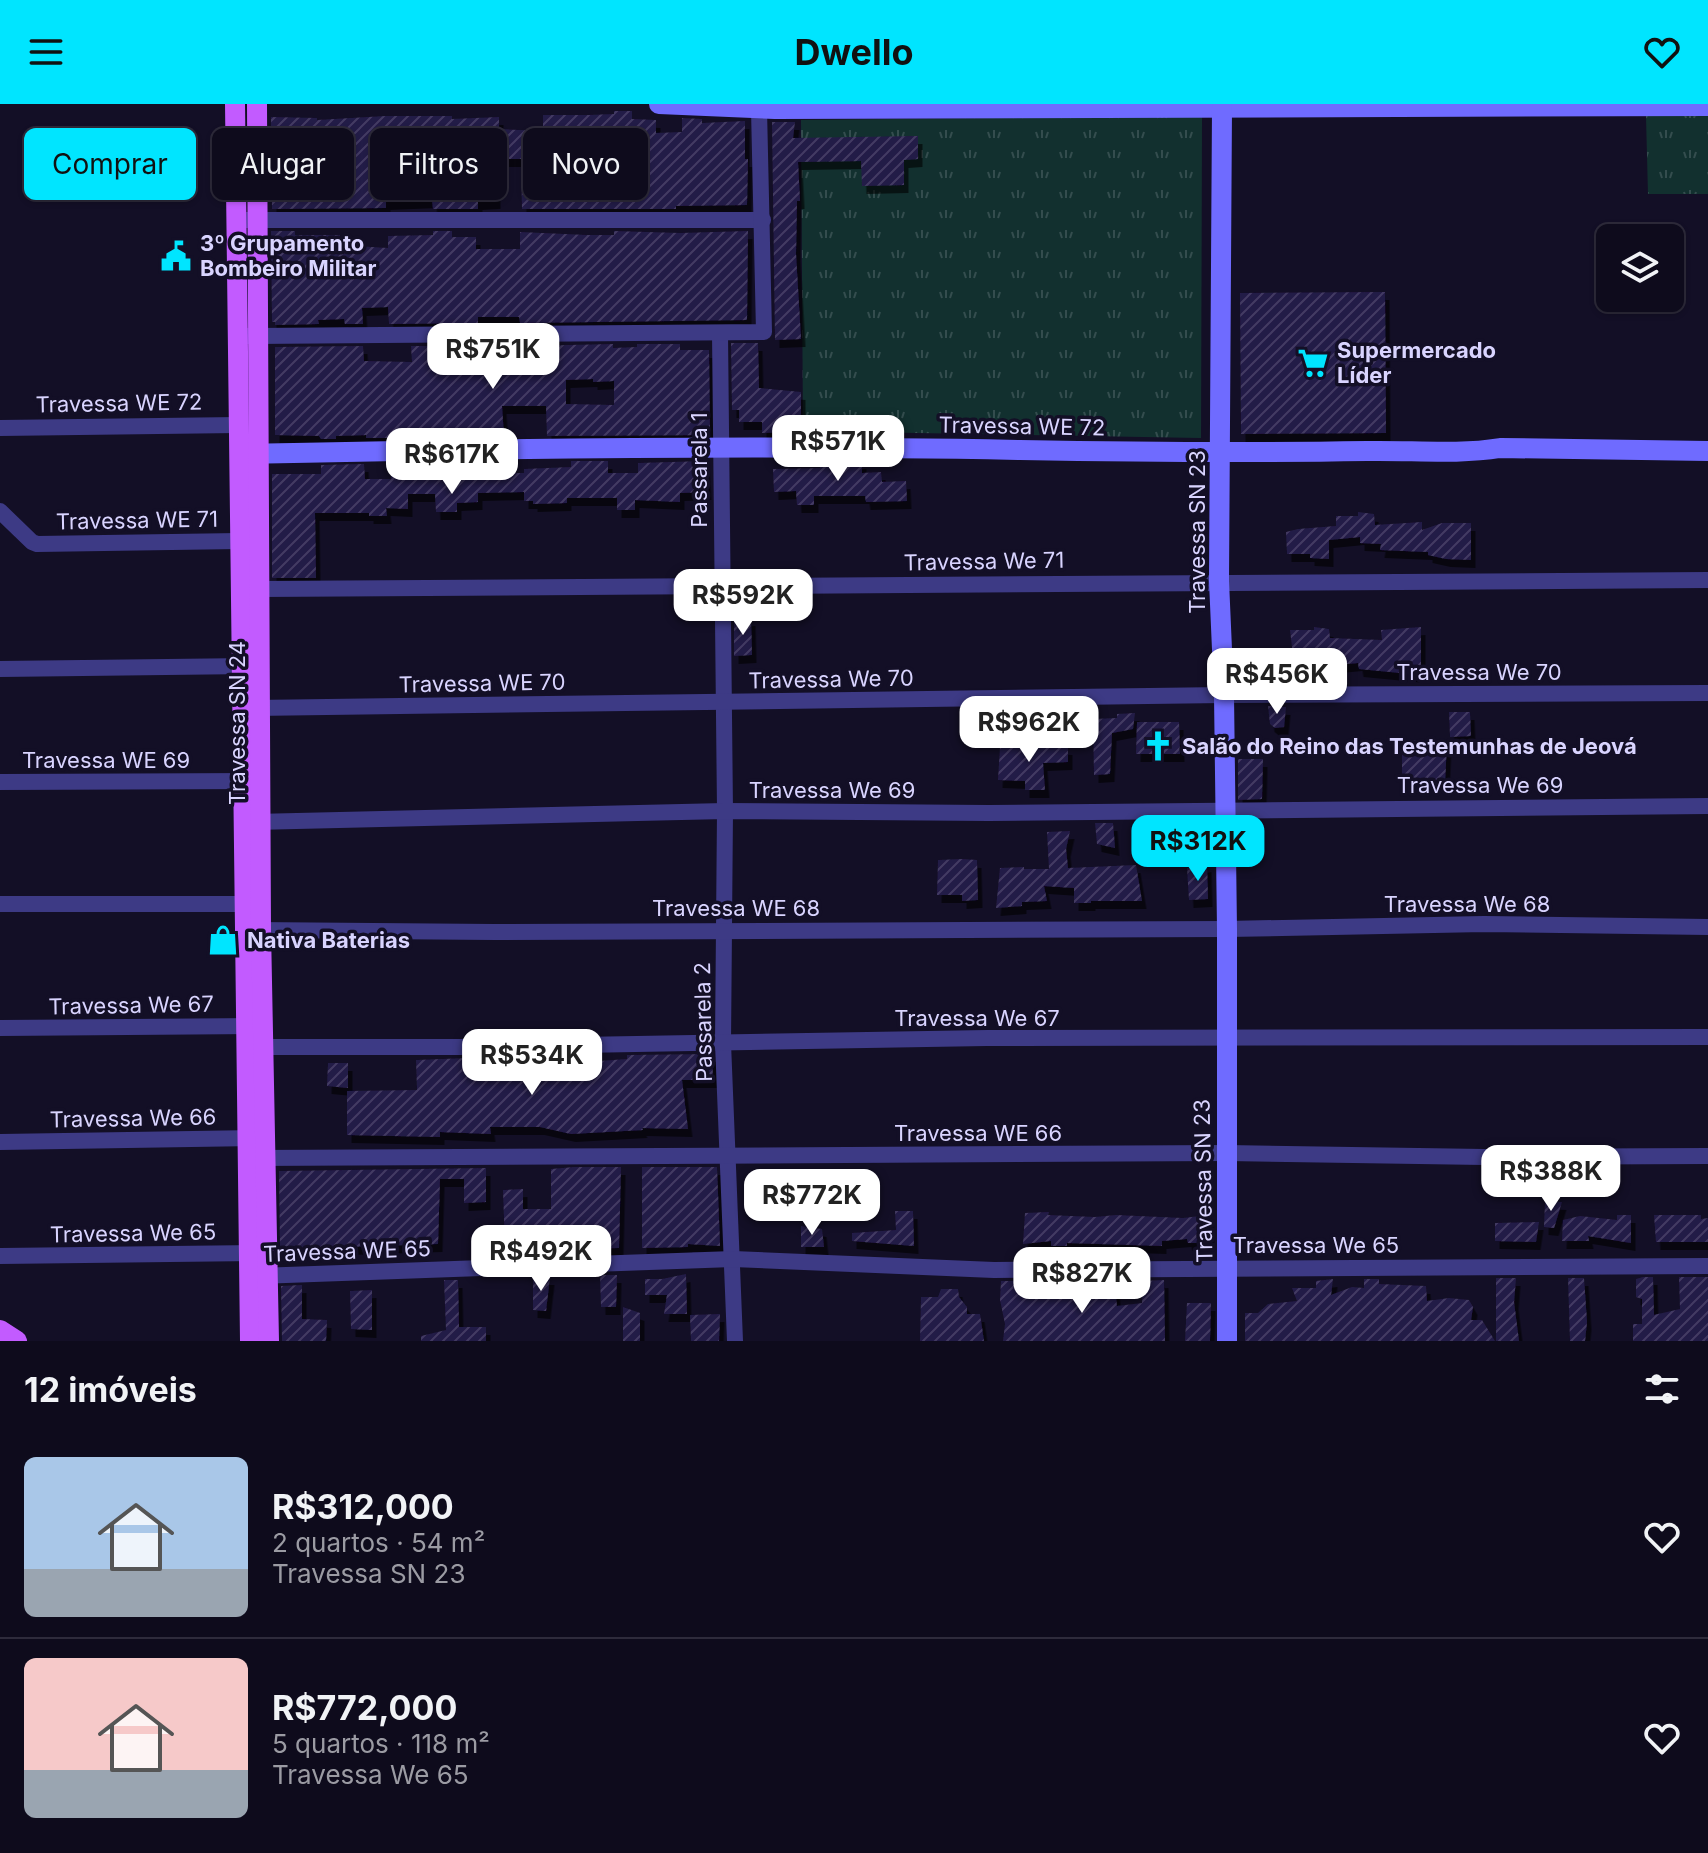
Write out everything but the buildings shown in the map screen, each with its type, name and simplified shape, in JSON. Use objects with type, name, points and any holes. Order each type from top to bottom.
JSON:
[{"type":"main road","name":"Travessa SN 24","points":[[235,104],[237,220],[247,336],[249,454],[260,589],[251,666]]},
{"type":"main road","name":"Travessa SN 24","points":[[257,104],[259,221],[238,425],[249,454],[239,541],[251,666],[258,1253],[269,1341]]},
{"type":"main road","points":[[659,104],[759,109],[1708,106]]},
{"type":"main road","name":"Travessa SN 23","points":[[1222,108],[1219,581],[1227,929],[1227,1341]]},
{"type":"main road","name":"Travessa WE 72","points":[[249,454],[721,447],[1221,454],[1419,450],[1478,452],[1500,448],[1708,451]]},
{"type":"main road","name":"Travessa SN 24","points":[[250,1341],[259,1276]]},
{"type":"main road","points":[[0,1330],[17,1341]]},
{"type":"street","points":[[247,336],[764,332],[759,109]]},
{"type":"street","points":[[237,220],[763,220]]},
{"type":"street","name":"Passarela 1","points":[[720,333],[723,702]]},
{"type":"street","name":"Travessa WE 72","points":[[0,428],[238,425]]},
{"type":"street","name":"Travessa WE 71","points":[[0,511],[37,544],[239,541]]},
{"type":"street","name":"Travessa We 71","points":[[260,589],[1708,580]]},
{"type":"street","points":[[0,669],[251,666]]},
{"type":"street","name":"Travessa We 70","points":[[723,702],[1224,695],[1708,693]]},
{"type":"street","name":"Travessa WE 70","points":[[252,708],[723,702]]},
{"type":"street","name":"Passarela 2","points":[[723,702],[723,1043],[735,1341]]},
{"type":"street","name":"Travessa WE 69","points":[[0,782],[252,781]]},
{"type":"street","name":"Travessa We 69","points":[[253,822],[725,811],[989,813],[1708,806]]},
{"type":"street","points":[[0,904],[253,904]]},
{"type":"street","name":"Travessa We 68","points":[[1227,929],[1484,924],[1708,927]]},
{"type":"street","name":"Travessa WE 68","points":[[253,930],[1227,929]]},
{"type":"street","name":"Travessa We 67","points":[[0,1028],[254,1026]]},
{"type":"street","name":"Travessa We 67","points":[[255,1047],[987,1038],[1708,1037]]},
{"type":"street","name":"Travessa We 66","points":[[0,1142],[258,1148]]},
{"type":"street","name":"Travessa WE 66","points":[[258,1148],[729,1156],[1227,1153],[1708,1156]]},
{"type":"street","name":"Travessa We 65","points":[[0,1256],[258,1253]]},
{"type":"street","name":"Travessa We 65","points":[[733,1259],[994,1270],[1708,1266]]},
{"type":"street","name":"Travessa WE 65","points":[[259,1276],[733,1259]]},
{"type":"green space","points":[[1708,115],[1708,194],[1648,194],[1646,116]]},
{"type":"green space","points":[[1202,116],[1201,438],[803,431],[801,120]]},
{"type":"place","name":"3º Grupamento Bombeiro Militar","points":[[176,256]]},
{"type":"place","name":"Supermercado Líder","points":[[1313,363]]},
{"type":"place","name":"Salão do Reino das Testemunhas de Jeová","points":[[1158,746]]},
{"type":"place","name":"Nativa Baterias","points":[[223,940]]}]
